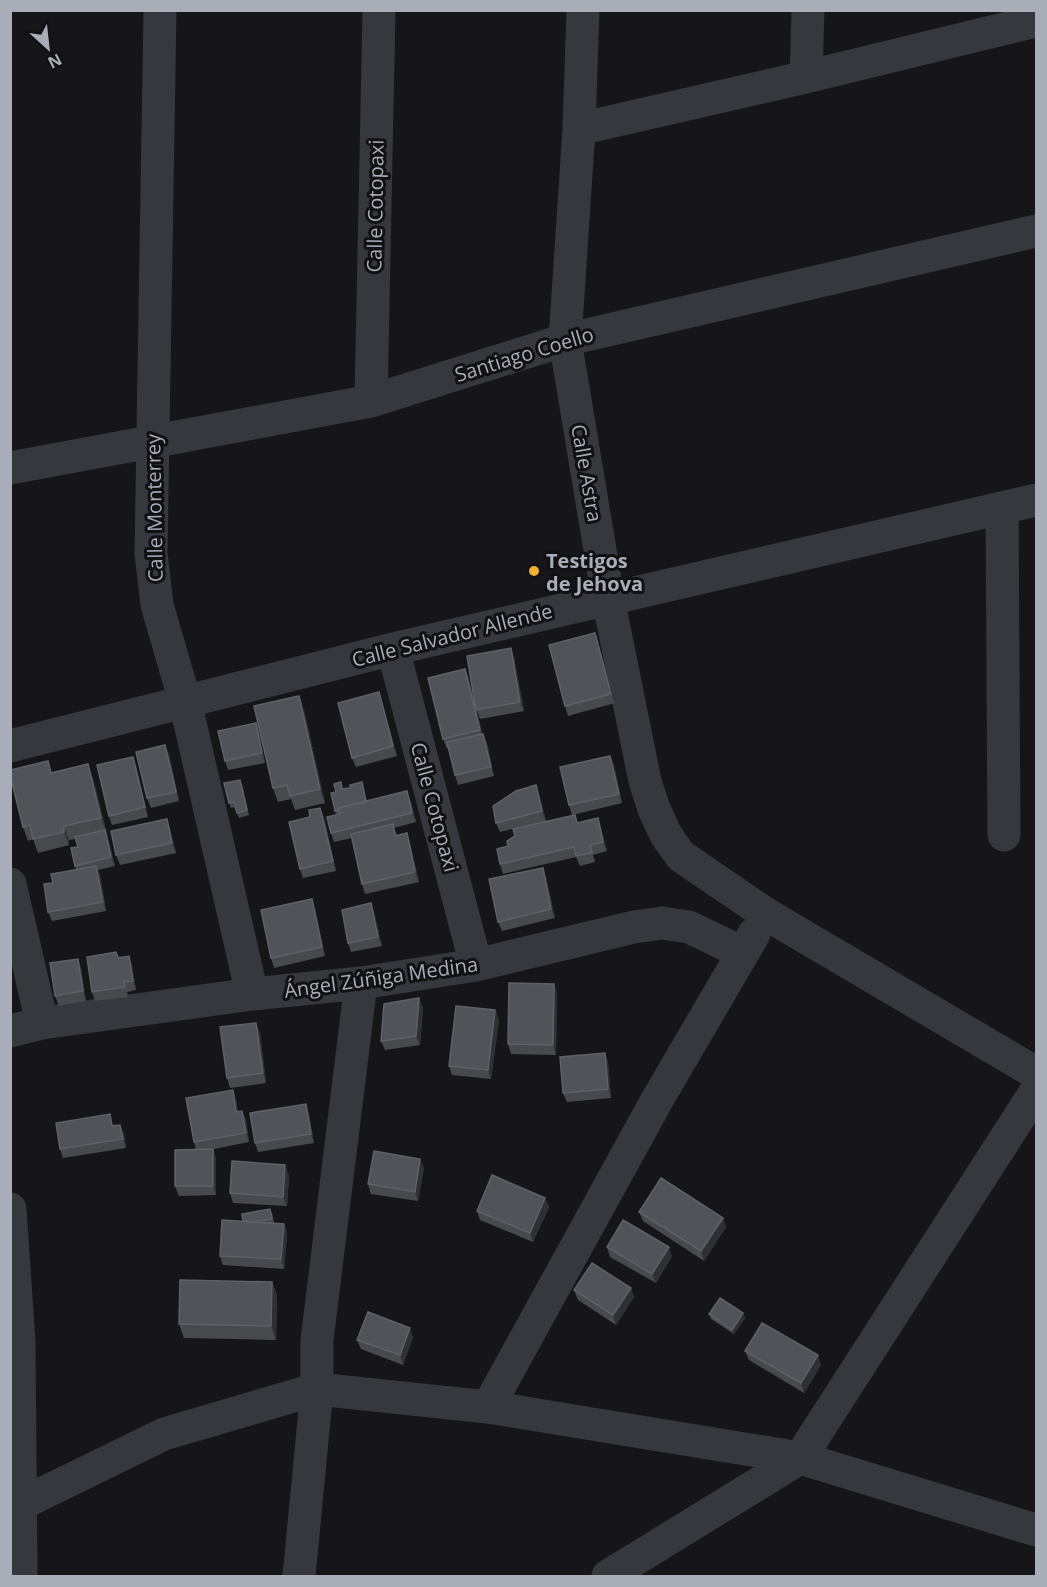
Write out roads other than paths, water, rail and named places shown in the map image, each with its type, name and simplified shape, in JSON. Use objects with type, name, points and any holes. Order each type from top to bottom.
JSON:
[{"type":"street","name":"Calle Monterrey","points":[[160,10],[151,553],[157,605],[185,701],[252,994]]},
{"type":"street","name":"Calle Cotopaxi","points":[[371,401],[379,10]]},
{"type":"street","name":"Calle Astra","points":[[583,10],[579,129],[565,340],[608,598],[645,781],[654,809],[666,835],[681,856],[766,914],[1036,1073]]},
{"type":"street","points":[[806,77],[808,10]]},
{"type":"street","points":[[579,129],[1036,21]]},
{"type":"street","name":"Santiago Coello","points":[[10,468],[371,401],[565,340],[1036,231]]},
{"type":"street","name":"Calle Salvador Allende","points":[[10,746],[608,598],[1036,500]]},
{"type":"street","points":[[1002,508],[1004,836]]},
{"type":"street","name":"Calle Cotopaxi","points":[[393,650],[476,965]]},
{"type":"street","points":[[10,884],[42,1023]]},
{"type":"street","points":[[488,1407],[657,1100],[766,914]]},
{"type":"street","name":"Ángel Zúñiga Medina","points":[[10,1031],[42,1023],[476,965],[634,927],[662,923],[689,927],[743,953]]},
{"type":"street","points":[[299,1576],[317,1389],[317,1340],[361,982]]},
{"type":"street","points":[[608,1576],[800,1458],[1036,1091]]},
{"type":"street","points":[[10,1209],[19,1342],[21,1576]]},
{"type":"street","points":[[21,1504],[164,1434],[317,1389],[488,1407],[800,1458],[1036,1530]]},
{"type":"place","name":"Testigos de Jehova","points":[[534,571]]}]
